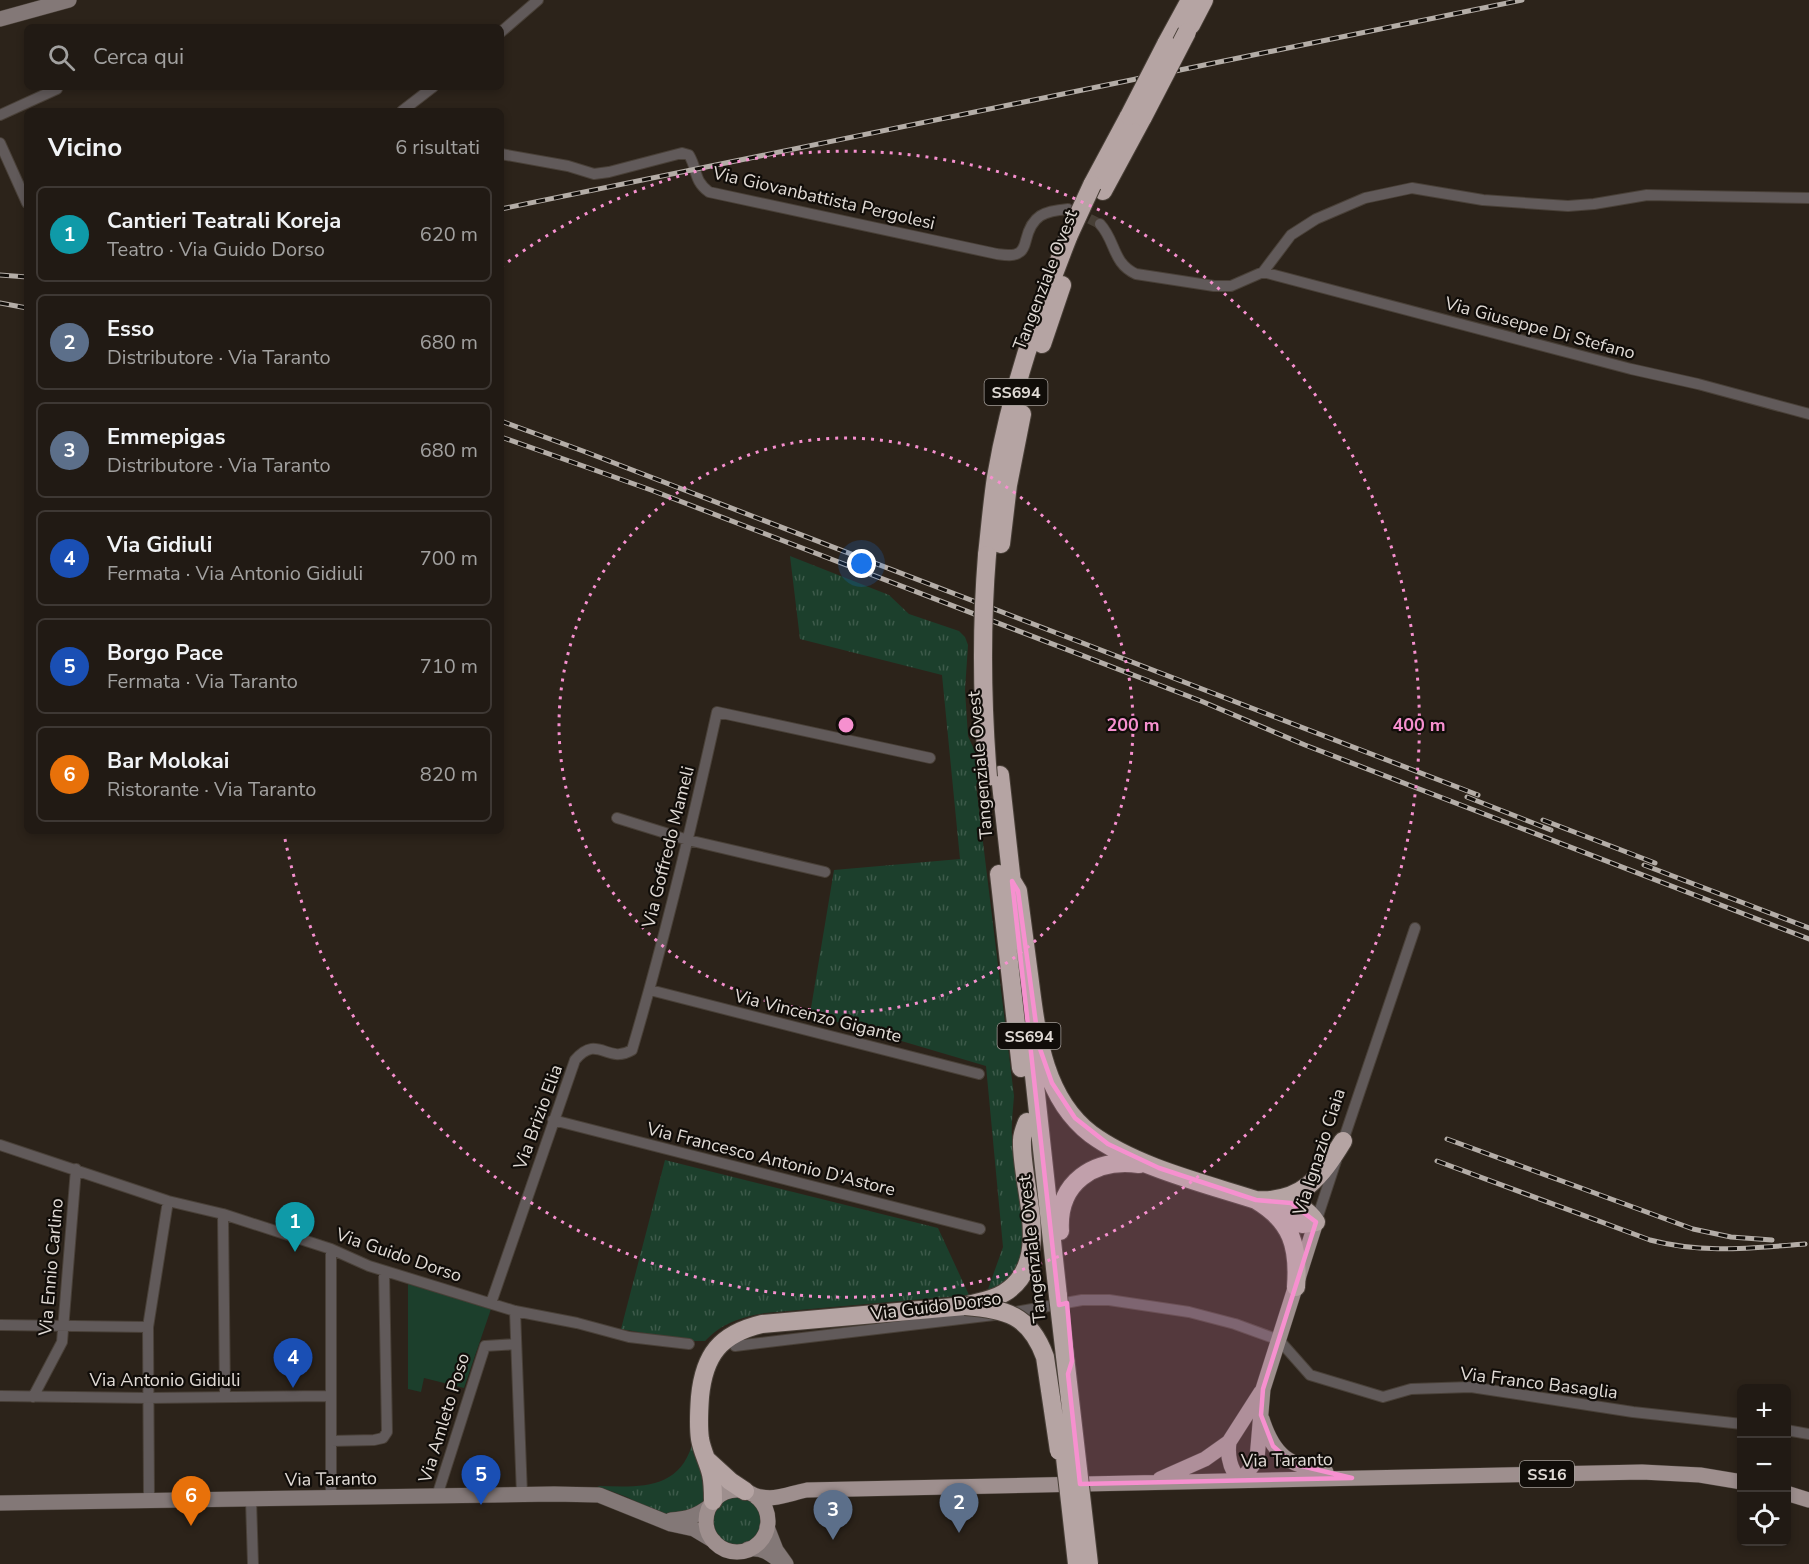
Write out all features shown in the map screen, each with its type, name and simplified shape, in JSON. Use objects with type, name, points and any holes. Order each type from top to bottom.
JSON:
[{"type":"highway","points":[[1176,36],[1175,19],[1184,0]]},
{"type":"highway","name":"Tangenziale Ovest","points":[[1077,1564],[1066,1470],[1057,1297],[1012,881],[984,728],[981,655],[993,556],[996,476],[1012,406],[1040,307],[1176,36],[1200,3]]},
{"type":"highway","name":"Tangenziale Ovest","points":[[994,776],[1027,1122],[1068,1374],[1089,1564]]},
{"type":"highway","points":[[1012,881],[1018,891],[1036,1029],[1044,1064],[1062,1102],[1091,1133],[1118,1149],[1159,1168],[1278,1207],[1300,1206],[1316,1222]]},
{"type":"highway","points":[[711,1504],[711,1476],[700,1436],[699,1416],[705,1369],[711,1355],[722,1342],[746,1328],[782,1322],[965,1305],[992,1299],[1006,1292],[1016,1283],[1029,1259],[1032,1246],[1022,1139],[1027,1122]]},
{"type":"highway","points":[[1278,1207],[1317,1178],[1343,1141]]},
{"type":"highway","points":[[1057,1297],[1060,1212],[1075,1183],[1094,1169],[1109,1163],[1123,1162],[1159,1168]]},
{"type":"highway","points":[[1278,1207],[1296,1250],[1296,1287]]},
{"type":"highway","points":[[965,1305],[994,1308],[1011,1314],[1032,1331],[1040,1344],[1045,1357],[1059,1451],[1066,1470]]},
{"type":"highway","points":[[706,1459],[723,1475],[749,1493]]},
{"type":"main road","points":[[0,19],[69,0]]},
{"type":"main road","name":"Via Ignazio Ciaia","points":[[1239,1480],[1257,1459],[1263,1389],[1316,1222]]},
{"type":"main road","name":"Via Ignazio Ciaia","points":[[1149,1483],[1185,1469],[1229,1442],[1263,1389]]},
{"type":"main road","name":"Via Ignazio Ciaia","points":[[1260,1415],[1273,1446],[1293,1464],[1352,1478]]},
{"type":"main road","points":[[1229,1442],[1229,1460],[1239,1480]]},
{"type":"main road","name":"Via Taranto","points":[[657,1518],[689,1518],[699,1515],[726,1492],[735,1490],[765,1499],[774,1499],[807,1490],[1642,1472],[1700,1474],[1737,1481]]},
{"type":"main road","name":"Via Taranto","points":[[0,1503],[599,1495],[657,1518],[694,1529],[731,1551],[748,1549],[759,1542],[772,1513],[786,1502],[809,1493],[832,1490]]},
{"type":"main road","points":[[749,1493],[762,1503],[776,1550],[785,1564]]},
{"type":"main road","points":[[1791,1495],[1809,1500]]},
{"type":"main road","points":[[711,1504],[706,1521],[709,1534],[714,1541]]},
{"type":"main road","points":[[748,1549],[764,1550],[785,1564]]},
{"type":"street","points":[[504,30],[538,0]]},
{"type":"street","points":[[0,115],[55,90]]},
{"type":"street","points":[[406,108],[430,90]]},
{"type":"street","points":[[0,143],[24,196]]},
{"type":"street","name":"Via Giovanbattista Pergolesi","points":[[504,155],[568,166],[594,174],[682,153],[689,155],[693,161],[696,177],[701,186],[709,192],[997,254],[1019,253],[1024,248],[1033,222],[1040,215],[1050,210],[1068,209]]},
{"type":"street","points":[[1100,224],[1108,232],[1119,261],[1125,269],[1136,274],[1214,286],[1231,286],[1263,272],[1291,235],[1301,228],[1365,198],[1412,188],[1483,200],[1568,206],[1647,195],[1809,198]]},
{"type":"street","name":"Via Giuseppe Di Stefano","points":[[1263,272],[1809,414]]},
{"type":"street","name":"Via Goffredo Mameli","points":[[650,990],[717,712],[930,758]]},
{"type":"street","points":[[618,818],[688,840],[825,872]]},
{"type":"street","name":"Via Ignazio Ciaia","points":[[1316,1222],[1415,928]]},
{"type":"street","name":"Via Vincenzo Gigante","points":[[650,990],[979,1074]]},
{"type":"street","name":"Via Brizio Elia","points":[[491,1303],[575,1060],[582,1052],[594,1048],[616,1055],[623,1055],[632,1050],[650,990]]},
{"type":"street","name":"Via Francesco Antonio D'Astore","points":[[553,1120],[980,1229]]},
{"type":"street","name":"Via Guido Dorso","points":[[0,1145],[168,1201],[223,1214],[331,1249],[384,1271],[515,1311],[629,1336],[689,1344]]},
{"type":"street","name":"Via Ennio Carlino","points":[[33,1397],[62,1342],[76,1169]]},
{"type":"street","points":[[149,1500],[148,1327],[168,1201]]},
{"type":"street","points":[[223,1214],[225,1397]]},
{"type":"street","points":[[331,1249],[331,1497]]},
{"type":"street","points":[[331,1441],[374,1440],[383,1438],[387,1432],[384,1271]]},
{"type":"street","name":"Via Guido Dorso","points":[[735,1346],[1019,1312],[1082,1300],[1109,1300],[1189,1312],[1235,1324],[1279,1340]]},
{"type":"street","points":[[515,1311],[522,1495]]},
{"type":"street","points":[[0,1325],[148,1327]]},
{"type":"street","name":"Via Franco Basaglia","points":[[1279,1340],[1310,1375],[1383,1397],[1411,1389],[1471,1388],[1633,1412],[1737,1423]]},
{"type":"street","name":"Via Amleto Poso","points":[[437,1497],[485,1346],[516,1344]]},
{"type":"street","name":"Via Antonio Gidiuli","points":[[0,1396],[148,1398],[330,1396]]},
{"type":"street","points":[[1791,1431],[1809,1434]]},
{"type":"street","points":[[251,1500],[253,1564]]},
{"type":"highlighted area","points":[[1012,881],[1018,891],[1039,1046],[1052,1083],[1075,1118],[1108,1144],[1159,1168],[1256,1200],[1291,1203],[1316,1222],[1263,1389],[1261,1415],[1273,1446],[1293,1464],[1352,1478],[1080,1484],[1068,1374],[1072,1361],[1067,1303],[1059,1305]]},
{"type":"green space","points":[[790,556],[889,595],[909,614],[959,631],[965,637],[968,645],[965,690],[968,736],[978,758],[979,780],[976,785],[1014,1096],[1012,1138],[1023,1225],[1021,1259],[1017,1271],[1007,1281],[987,1292],[1003,1247],[986,1066],[810,1014],[834,870],[960,859],[942,675],[800,639]]},
{"type":"green space","points":[[665,1160],[938,1228],[969,1295],[765,1313],[732,1322],[705,1341],[691,1341],[621,1329]]},
{"type":"green space","points":[[408,1284],[491,1309],[464,1388],[424,1378],[421,1392],[408,1389]]},
{"type":"green space","points":[[692,1445],[694,1455],[703,1472],[707,1494],[700,1506],[673,1516],[654,1511],[627,1497],[597,1486],[641,1486],[667,1478],[686,1460]]},
{"type":"green space","points":[[737,1497],[754,1504],[761,1521],[754,1538],[737,1545],[720,1538],[713,1521],[720,1504]]},
{"type":"tunnel","points":[[1076,212],[1100,224]]},
{"type":"railway","points":[[504,208],[1522,0]]},
{"type":"railway","points":[[0,275],[24,277]]},
{"type":"railway","points":[[0,303],[24,307]]},
{"type":"railway","points":[[504,422],[1478,795]]},
{"type":"railway","points":[[504,438],[651,490],[1201,701],[1305,745],[1809,939]]},
{"type":"railway","points":[[1467,797],[1551,830]]},
{"type":"railway","points":[[1543,820],[1655,863]]},
{"type":"railway","points":[[1644,865],[1809,928]]},
{"type":"railway","points":[[1447,1139],[1693,1229],[1731,1237],[1772,1240]]},
{"type":"railway","points":[[1437,1161],[1650,1240],[1708,1248],[1805,1244]]},
{"type":"place","name":"Cantieri Teatrali Koreja","points":[[295,1252]]},
{"type":"place","name":"Via Gidiuli","points":[[293,1388]]},
{"type":"place","name":"Borgo Pace","points":[[481,1505]]},
{"type":"place","name":"Bar Molokai","points":[[191,1526]]},
{"type":"place","name":"Esso","points":[[959,1533]]},
{"type":"place","name":"Emmepigas","points":[[833,1540]]}]
